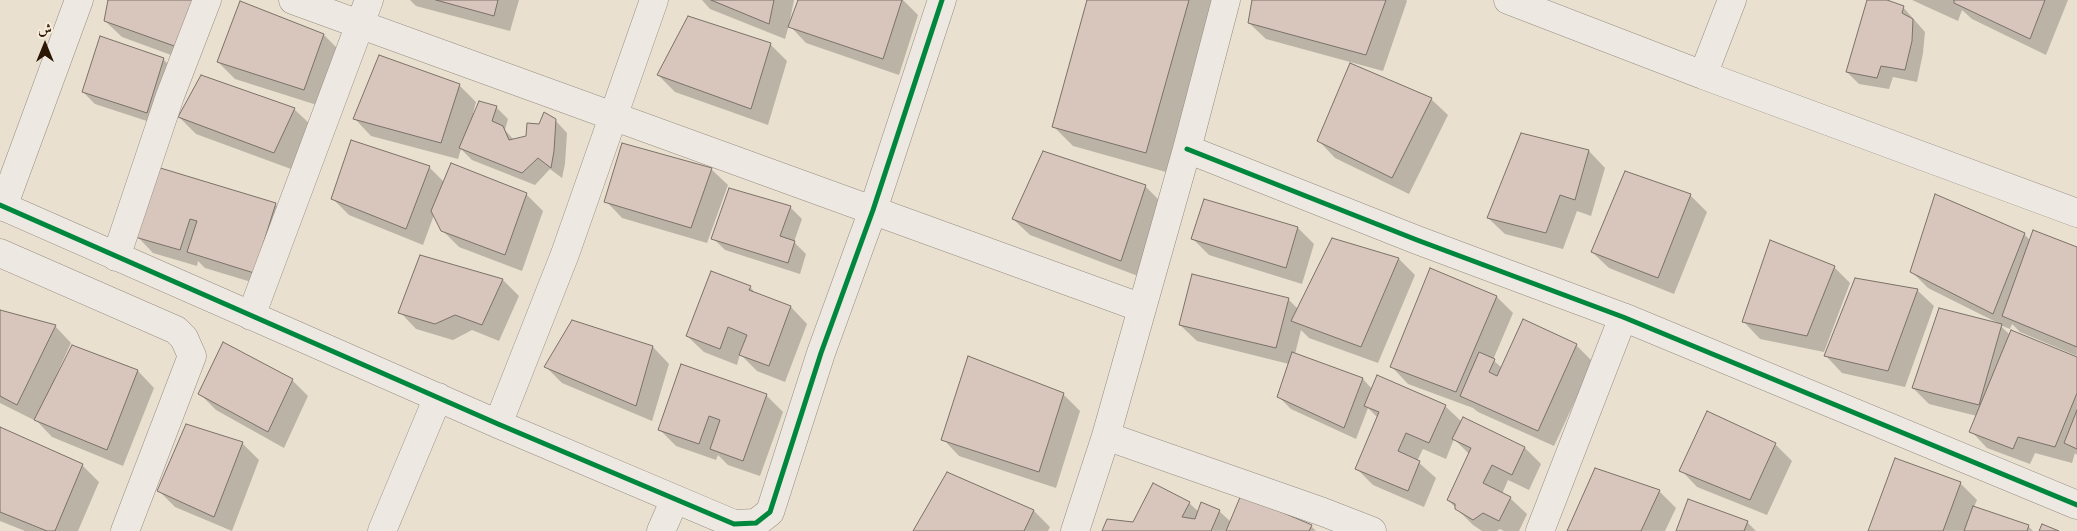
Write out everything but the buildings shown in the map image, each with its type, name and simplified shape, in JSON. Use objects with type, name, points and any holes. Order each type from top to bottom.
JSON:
[{"type":"street","points":[[79,0],[1,206],[498,424],[734,524],[756,523],[770,512],[821,353],[873,210],[942,0]]},
{"type":"street","points":[[116,257],[170,96],[207,0]]},
{"type":"street","points":[[293,0],[365,12],[615,116],[1142,308]]},
{"type":"street","points":[[498,424],[615,116],[654,0]]},
{"type":"street","points":[[1075,531],[1106,436],[1187,149],[1226,0]]},
{"type":"street","points":[[1508,0],[1703,76],[2077,213]]},
{"type":"street","points":[[1703,76],[1732,0]]},
{"type":"street","points":[[251,316],[365,12]]},
{"type":"street","points":[[1187,149],[1417,240],[1623,317],[2077,505]]},
{"type":"street","points":[[0,253],[176,330],[184,338],[192,356],[125,531]]},
{"type":"street","points":[[1540,531],[1623,317]]},
{"type":"street","points":[[382,531],[438,397]]},
{"type":"street","points":[[1106,436],[1372,531]]},
{"type":"street","points":[[661,531],[675,499]]},
{"type":"cycle path","points":[[0,205],[498,424],[734,524],[756,523],[770,512],[821,353],[873,210],[942,0]]},
{"type":"cycle path","points":[[1187,149],[1417,240],[1623,317],[2077,505]]}]
